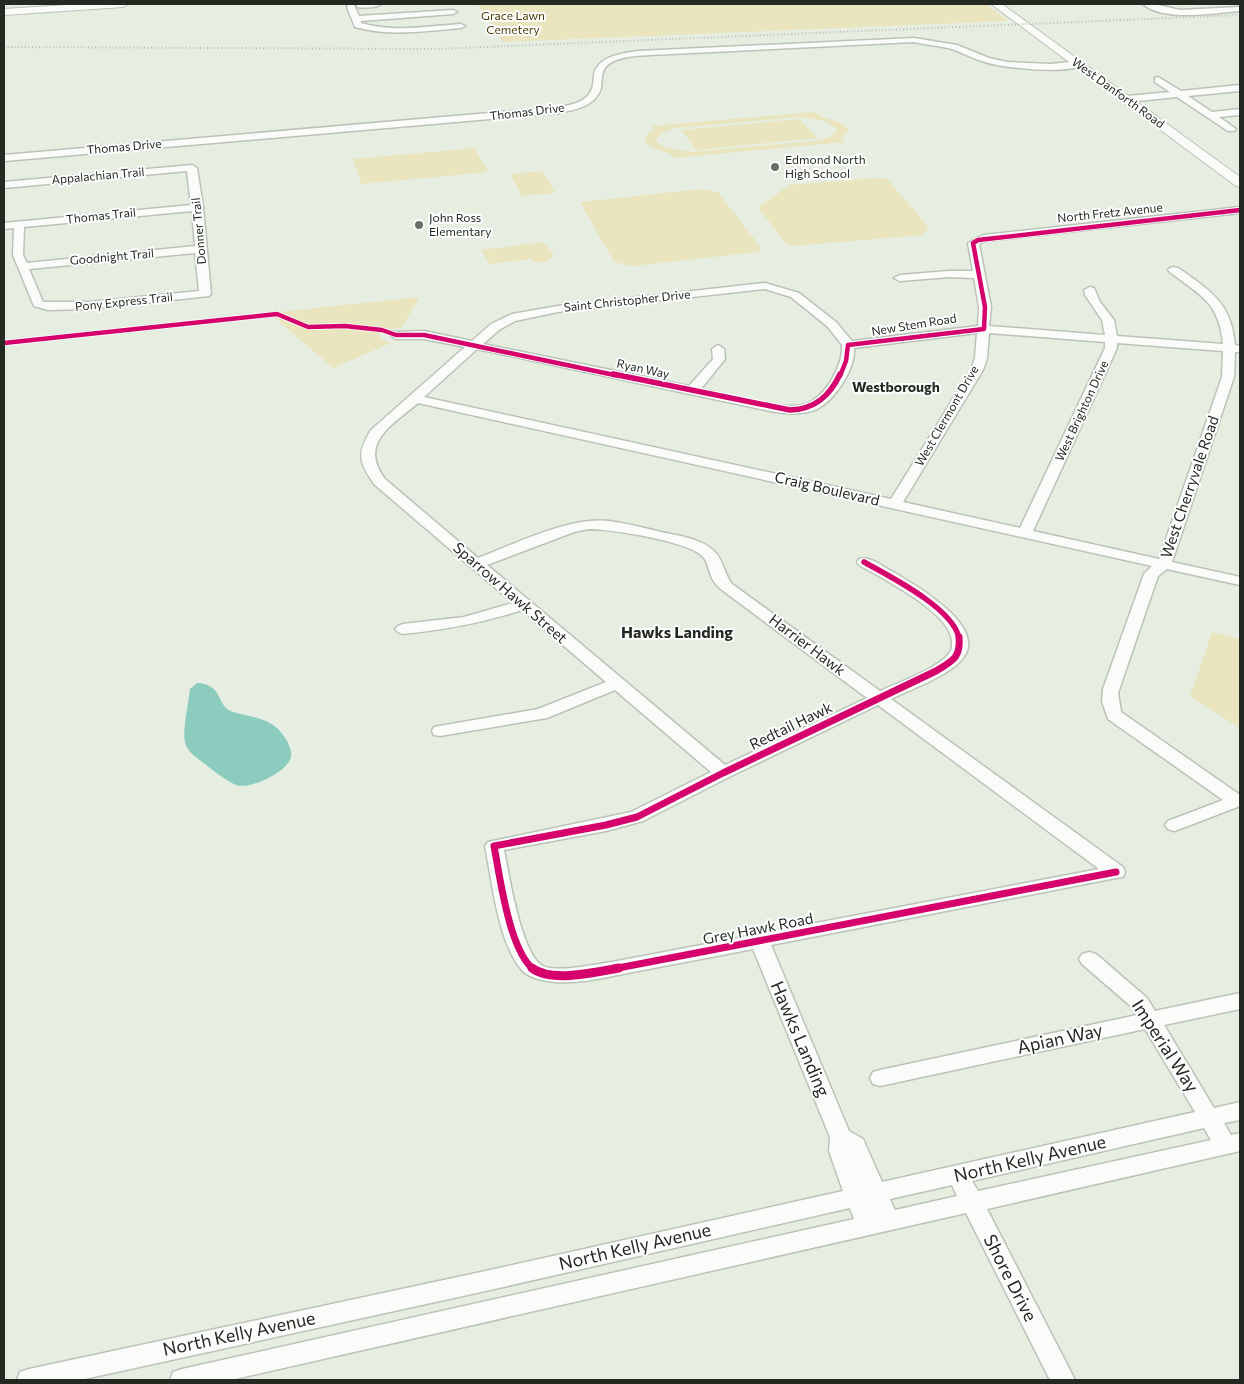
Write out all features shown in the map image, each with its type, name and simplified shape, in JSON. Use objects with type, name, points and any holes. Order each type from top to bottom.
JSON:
[{"type":"main road","points":[[4,8],[64,4]]},
{"type":"main road","points":[[4,12],[123,4]]},
{"type":"main road","name":"West Danforth Road","points":[[996,4],[1240,183]]},
{"type":"street","points":[[377,4],[354,5],[361,22],[374,29],[408,30],[461,26]]},
{"type":"street","points":[[1147,4],[1162,11],[1240,8]]},
{"type":"street","points":[[361,22],[453,12]]},
{"type":"street","name":"Thomas Drive","points":[[4,158],[546,112],[577,105],[588,99],[595,92],[599,70],[608,62],[624,56],[650,52],[914,40],[954,47],[986,60],[1007,65],[1051,67],[1080,64]]},
{"type":"street","points":[[1228,77],[1240,86]]},
{"type":"street","points":[[1158,80],[1231,130]]},
{"type":"street","points":[[1127,99],[1240,86]]},
{"type":"street","points":[[1210,115],[1240,112]]},
{"type":"street","name":"Appalachian Trail","points":[[4,185],[192,168]]},
{"type":"street","name":"Donner Trail","points":[[192,168],[198,207],[199,249],[204,294]]},
{"type":"street","name":"Thomas Trail","points":[[4,226],[198,207]]},
{"type":"street","name":"North Fretz Avenue","points":[[983,238],[1240,210]]},
{"type":"street","points":[[19,225],[18,255],[24,267]]},
{"type":"street","name":"West Clermont Drive","points":[[894,505],[976,370],[980,358],[985,307],[973,243],[983,238]]},
{"type":"street","name":"Goodnight Trail","points":[[24,267],[199,249]]},
{"type":"street","name":"Pony Express Trail","points":[[24,267],[38,304],[43,307],[67,307],[204,294]]},
{"type":"street","name":"West Cherryvale Road","points":[[1174,270],[1219,306],[1235,349],[1228,377],[1164,564],[1151,574],[1115,679],[1108,692],[1114,715],[1127,726],[1237,801],[1174,825]]},
{"type":"street","points":[[900,278],[949,274],[978,275]]},
{"type":"street","name":"Saint Christopher Drive","points":[[414,398],[494,327],[512,318],[567,308],[765,286],[795,295],[840,333],[848,345]]},
{"type":"street","name":"West Brighton Drive","points":[[1025,533],[1111,348],[1109,321],[1094,304],[1090,290]]},
{"type":"street","name":"New Stem Road","points":[[848,345],[892,341],[942,331],[984,329],[1235,349]]},
{"type":"street","name":"Ryan Way","points":[[396,334],[424,335],[785,409],[813,406],[824,396],[846,364],[848,345]]},
{"type":"street","points":[[693,390],[719,359],[718,349]]},
{"type":"street","name":"Craig Boulevard","points":[[414,398],[1240,580]]},
{"type":"street","name":"Sparrow Hawk Street","points":[[414,398],[376,433],[368,447],[366,458],[370,468],[380,482],[722,773]]},
{"type":"street","name":"Harrier Hawk","points":[[475,564],[553,534],[588,525],[608,525],[687,542],[700,547],[710,554],[716,571],[727,587],[1116,872]]},
{"type":"street","name":"Redtail Hawk","points":[[494,846],[606,825],[637,817],[722,773],[936,671],[954,660],[960,648],[959,636],[952,623],[937,608],[864,562]]},
{"type":"street","points":[[403,630],[463,623],[523,605]]},
{"type":"street","points":[[440,731],[541,714],[616,684]]},
{"type":"street","name":"Grey Hawk Road","points":[[494,846],[513,934],[521,956],[534,971],[556,976],[612,969],[760,942],[1116,872]]},
{"type":"street","name":"Hawks Landing","points":[[760,942],[841,1137],[840,1151],[867,1196],[878,1225]]},
{"type":"street","name":"Imperial Way","points":[[1089,959],[1140,1003],[1211,1118],[1233,1144]]},
{"type":"street","name":"Apian Way","points":[[880,1078],[1240,1001]]},
{"type":"street","name":"North Kelly Avenue","points":[[29,1380],[1240,1112]]},
{"type":"street","name":"North Kelly Avenue","points":[[182,1380],[1233,1144]]},
{"type":"street","name":"Shore Drive","points":[[958,1175],[971,1204],[1063,1380]]},
{"type":"green space","name":"Grace Lawn Cemetery","points":[[478,4],[985,4],[1009,21],[503,42]]},
{"type":"green space","points":[[815,112],[840,123],[849,130],[842,138],[845,142],[675,158],[652,147],[645,140],[647,134],[654,130],[651,126]],"holes":[[[800,117],[825,121],[836,128],[836,132],[830,137],[815,141],[693,152],[664,147],[656,140],[660,134],[676,128]]]},
{"type":"green space","points":[[799,119],[817,138],[696,150],[681,130]]},
{"type":"green space","points":[[475,148],[488,172],[361,184],[353,159]]},
{"type":"green space","points":[[543,171],[555,193],[522,196],[510,174]]},
{"type":"green space","points":[[886,178],[929,227],[922,235],[794,246],[785,243],[758,207],[790,185]]},
{"type":"green space","points":[[702,189],[718,192],[761,248],[758,252],[633,266],[614,262],[580,202]]},
{"type":"green space","points":[[543,242],[554,254],[549,261],[535,263],[531,259],[489,264],[481,250]]},
{"type":"green space","points":[[420,297],[401,328],[389,329],[379,334],[380,339],[391,343],[333,368],[269,313]]},
{"type":"green space","points":[[1212,632],[1240,639],[1240,728],[1190,696]]},
{"type":"water","points":[[197,683],[206,685],[216,691],[227,709],[264,720],[273,725],[286,739],[290,748],[291,757],[288,763],[276,774],[268,778],[242,786],[228,781],[193,754],[186,746],[184,731],[190,689]]},
{"type":"railway","points":[[4,47],[436,49],[1240,15]]},
{"type":"cycle path","points":[[4,343],[277,314],[308,327],[345,326],[382,330],[396,335],[424,335],[775,408],[800,409],[814,405],[833,387],[843,370],[848,345],[984,329],[985,307],[973,243],[978,240],[1240,210]]},
{"type":"cycle path","points":[[864,562],[907,586],[939,610],[951,622],[959,635],[960,648],[957,656],[936,671],[723,773],[637,817],[606,825],[494,846],[508,915],[520,951],[528,964],[536,971],[554,975],[612,969],[1116,872]]},
{"type":"place","name":"Edmond North High School","points":[[775,167]]},
{"type":"place","name":"John Ross Elementary","points":[[419,225]]},
{"type":"district","name":"Westborough","points":[[896,387]]},
{"type":"district","name":"Hawks Landing","points":[[677,632]]}]
